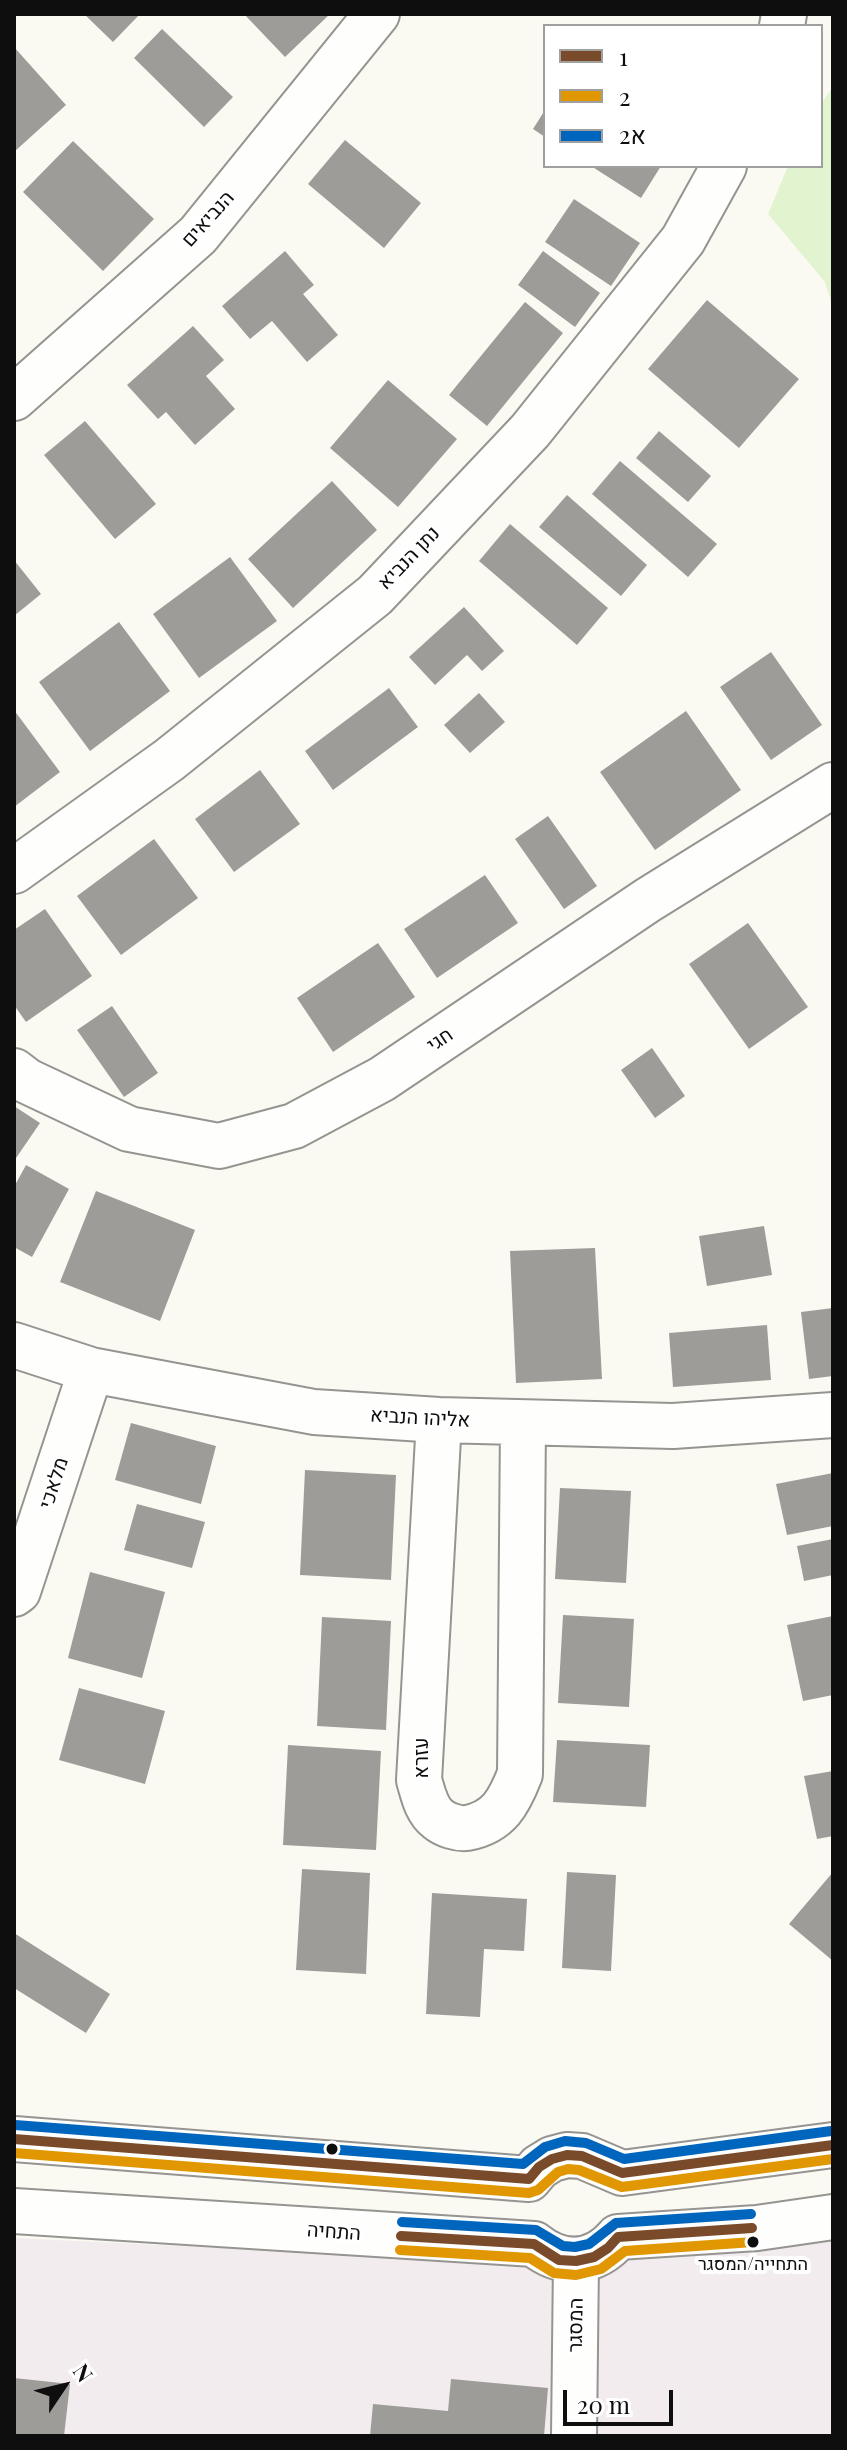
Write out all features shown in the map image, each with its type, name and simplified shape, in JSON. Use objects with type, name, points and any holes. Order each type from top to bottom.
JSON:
[{"type":"street","name":"הנביאים","points":[[14,398],[198,235],[377,14]]},
{"type":"street","name":"נתן הנביא","points":[[14,871],[169,760],[375,595],[530,431],[683,240],[723,168]]},
{"type":"street","name":"חגי","points":[[14,1071],[27,1081],[129,1129],[219,1146],[294,1126],[382,1079],[648,900],[833,785]]},
{"type":"street","name":"אליהו הנביא","points":[[14,1345],[91,1370],[314,1412],[439,1420],[673,1426],[833,1415]]},
{"type":"street","name":"מלאכי","points":[[14,1594],[18,1591],[91,1370]]},
{"type":"street","name":"עזרא","points":[[439,1420],[419,1780],[427,1804],[437,1819],[459,1829],[483,1825],[499,1814],[511,1799],[520,1774],[523,1423]]},
{"type":"street","points":[[14,2139],[529,2179]]},
{"type":"street","points":[[609,2169],[622,2173],[833,2145]]},
{"type":"street","points":[[534,2244],[525,2230],[520,2213],[522,2195],[529,2179],[539,2167],[552,2159],[567,2155],[597,2160],[609,2169],[625,2195],[627,2209],[624,2224],[608,2248],[594,2257],[576,2261]]},
{"type":"street","name":"התחיה","points":[[14,2211],[534,2244],[559,2260],[576,2261]]},
{"type":"street","points":[[618,2237],[757,2228],[833,2217]]},
{"type":"street","name":"המסגר","points":[[574,2436],[576,2261]]},
{"type":"shaded area","points":[[833,2230],[833,2436],[14,2436],[14,2238],[575,2265]]},
{"type":"green space","points":[[833,87],[833,308],[825,282],[768,214],[787,168],[823,168],[823,101]]},
{"type":"building","points":[[84,14],[140,14],[113,42]]},
{"type":"building","points":[[244,14],[330,14],[285,57]]},
{"type":"building","points":[[162,29],[233,97],[204,127],[134,58]]},
{"type":"building","points":[[14,47],[66,105],[14,152]]},
{"type":"building","points":[[543,113],[543,136],[533,129]]},
{"type":"building","points":[[345,140],[421,203],[384,248],[308,184]]},
{"type":"building","points":[[73,141],[154,219],[103,271],[23,192]]},
{"type":"building","points":[[594,168],[660,168],[641,198]]},
{"type":"building","points":[[574,199],[640,243],[611,286],[545,242]]},
{"type":"building","points":[[285,251],[314,285],[303,294],[338,335],[307,362],[272,321],[250,339],[222,306]]},
{"type":"building","points":[[543,251],[600,293],[575,327],[518,285]]},
{"type":"building","points":[[707,300],[799,379],[739,448],[648,369]]},
{"type":"building","points":[[525,302],[563,333],[487,426],[449,395]]},
{"type":"building","points":[[193,326],[224,360],[206,376],[235,409],[195,445],[166,412],[158,419],[127,385]]},
{"type":"building","points":[[388,380],[457,439],[398,507],[330,448]]},
{"type":"building","points":[[85,421],[156,504],[115,539],[44,455]]},
{"type":"building","points":[[659,431],[711,476],[688,502],[636,458]]},
{"type":"building","points":[[620,461],[717,544],[688,577],[592,494]]},
{"type":"building","points":[[332,481],[377,530],[293,608],[248,559]]},
{"type":"building","points":[[567,495],[647,565],[621,596],[539,527]]},
{"type":"building","points":[[510,524],[608,608],[577,645],[479,561]]},
{"type":"building","points":[[230,557],[277,621],[199,678],[153,614]]},
{"type":"building","points":[[14,560],[41,594],[14,616]]},
{"type":"building","points":[[464,607],[504,651],[482,671],[467,655],[435,685],[409,657]]},
{"type":"building","points":[[119,622],[170,691],[90,751],[39,682]]},
{"type":"building","points":[[771,652],[822,725],[771,760],[720,687]]},
{"type":"building","points":[[389,688],[418,727],[333,790],[305,751]]},
{"type":"building","points":[[479,693],[505,722],[470,753],[444,725]]},
{"type":"building","points":[[14,710],[60,772],[14,807]]},
{"type":"building","points":[[686,711],[741,790],[655,850],[600,772]]},
{"type":"building","points":[[260,770],[300,824],[234,872],[195,819]]},
{"type":"building","points":[[548,816],[597,886],[564,909],[515,839]]},
{"type":"building","points":[[154,839],[198,898],[121,955],[77,896]]},
{"type":"building","points":[[485,875],[518,923],[437,978],[404,929]]},
{"type":"building","points":[[45,909],[92,976],[26,1022],[14,1005],[14,930]]},
{"type":"building","points":[[748,923],[808,1007],[749,1049],[689,964]]},
{"type":"building","points":[[378,943],[415,997],[333,1052],[297,998]]},
{"type":"building","points":[[112,1006],[158,1073],[124,1097],[77,1030]]},
{"type":"building","points":[[652,1048],[685,1096],[655,1118],[621,1070]]},
{"type":"building","points":[[14,1106],[40,1123],[14,1161]]},
{"type":"building","points":[[26,1165],[69,1189],[32,1257],[14,1247],[14,1187]]},
{"type":"building","points":[[96,1191],[195,1230],[160,1321],[60,1282]]},
{"type":"building","points":[[764,1226],[772,1275],[707,1286],[699,1236]]},
{"type":"building","points":[[595,1248],[602,1379],[516,1383],[510,1251]]},
{"type":"building","points":[[833,1308],[833,1376],[809,1379],[801,1312]]},
{"type":"building","points":[[767,1325],[771,1380],[673,1387],[669,1333]]},
{"type":"building","points":[[131,1423],[216,1446],[201,1504],[115,1480]]},
{"type":"building","points":[[305,1470],[396,1475],[391,1580],[300,1575]]},
{"type":"building","points":[[833,1473],[833,1526],[787,1535],[776,1484]]},
{"type":"building","points":[[560,1488],[631,1491],[626,1583],[555,1579]]},
{"type":"building","points":[[137,1504],[205,1522],[192,1568],[124,1550]]},
{"type":"building","points":[[833,1539],[833,1575],[804,1581],[797,1546]]},
{"type":"building","points":[[90,1572],[165,1592],[142,1678],[68,1658]]},
{"type":"building","points":[[563,1615],[634,1619],[629,1707],[558,1703]]},
{"type":"building","points":[[833,1616],[833,1695],[803,1701],[787,1625]]},
{"type":"building","points":[[322,1617],[391,1621],[386,1730],[317,1726]]},
{"type":"building","points":[[79,1688],[165,1711],[145,1784],[59,1760]]},
{"type":"building","points":[[557,1740],[650,1745],[646,1807],[553,1802]]},
{"type":"building","points":[[288,1745],[381,1751],[376,1850],[283,1845]]},
{"type":"building","points":[[833,1771],[833,1836],[817,1839],[804,1776]]},
{"type":"building","points":[[302,1869],[370,1873],[366,1974],[296,1970]]},
{"type":"building","points":[[567,1872],[616,1875],[611,1971],[562,1968]]},
{"type":"building","points":[[833,1872],[833,1961],[789,1924]]},
{"type":"building","points":[[432,1893],[527,1899],[524,1951],[484,1949],[480,2017],[426,2014]]},
{"type":"building","points":[[14,1933],[110,1994],[86,2033],[14,1988]]},
{"type":"building","points":[[14,2378],[70,2384],[64,2436],[14,2436]]},
{"type":"building","points":[[451,2379],[548,2388],[544,2436],[370,2436],[373,2404],[448,2411]]},
{"type":"transit line","name":"2א","points":[[15,2125],[523,2164],[545,2147],[565,2141],[586,2143],[624,2159],[831,2131]]},
{"type":"transit line","name":"1","points":[[14,2139],[529,2179],[539,2167],[567,2155],[582,2156],[622,2173],[833,2145]]},
{"type":"transit line","name":"2","points":[[14,2153],[529,2193],[538,2190],[558,2172],[568,2169],[579,2170],[622,2187],[833,2159]]},
{"type":"transit line","name":"2א","points":[[402,2222],[536,2230],[563,2246],[575,2247],[589,2244],[616,2223],[751,2214]]},
{"type":"transit line","name":"1","points":[[401,2236],[534,2244],[559,2260],[576,2261],[594,2257],[618,2237],[752,2228]]},
{"type":"transit line","name":"2","points":[[400,2250],[530,2258],[554,2273],[576,2275],[601,2269],[625,2251],[753,2242]]},
{"type":"place","name":"התחייה/המסגר","points":[[753,2242]]}]
